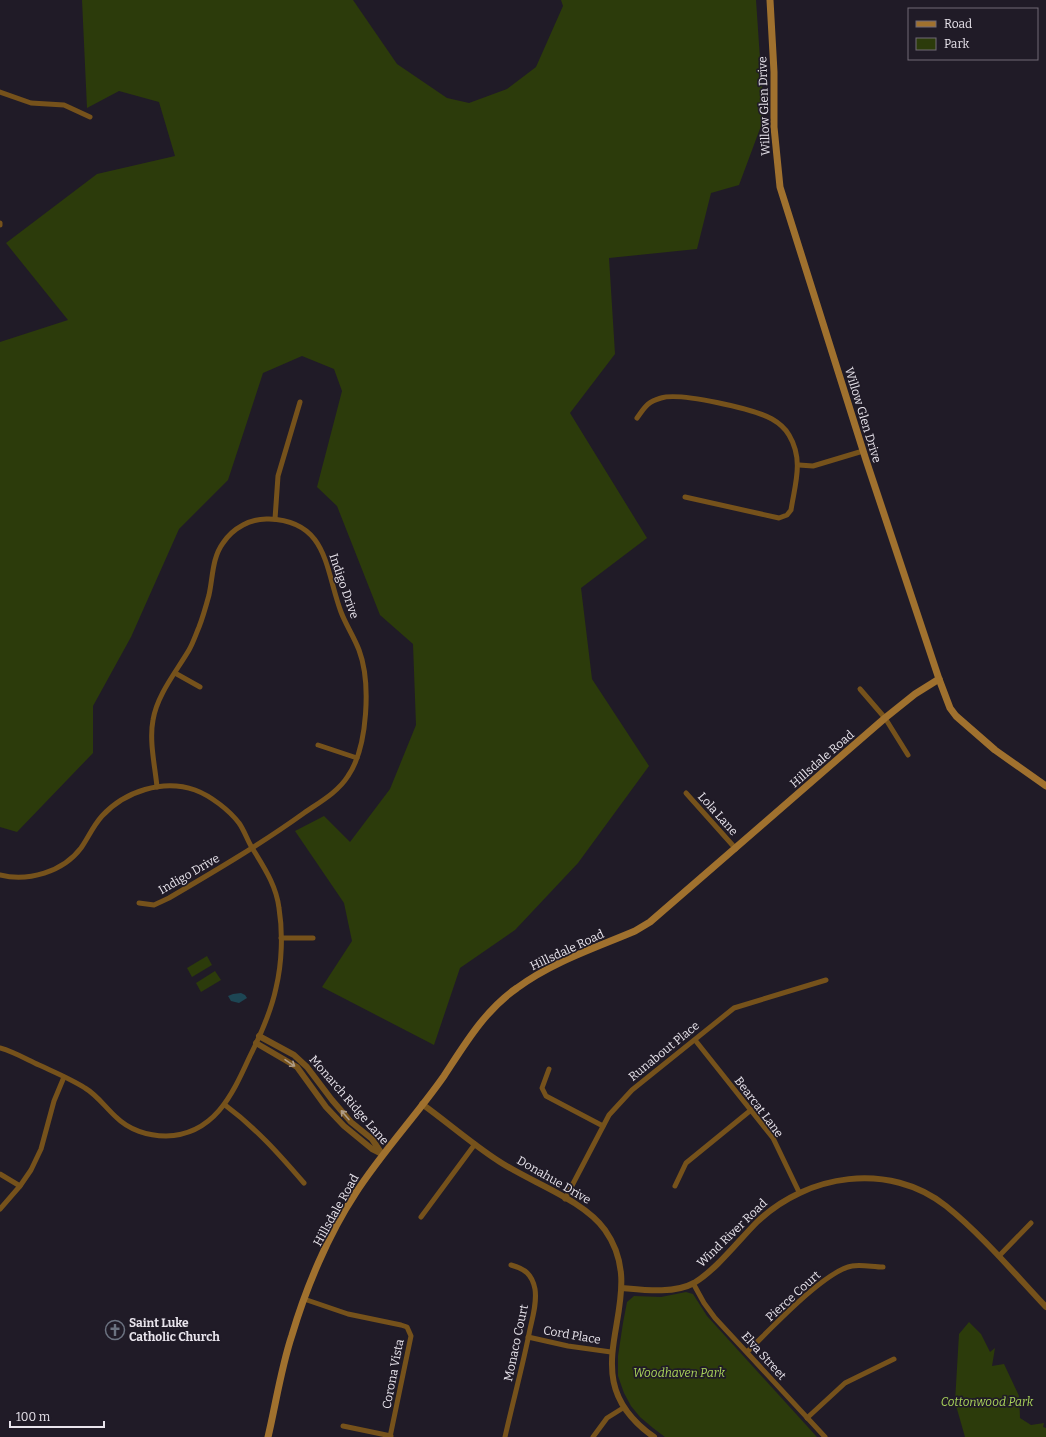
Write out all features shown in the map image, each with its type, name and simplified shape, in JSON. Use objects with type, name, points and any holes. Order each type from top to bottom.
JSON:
[{"type":"main road","name":"Willow Glen Drive","points":[[770,0],[773,57],[774,127],[780,187],[863,451],[939,679],[950,708],[956,716],[995,750],[1046,786]]},
{"type":"main road","name":"Hillsdale Road","points":[[268,1437],[291,1336],[304,1299],[326,1249],[351,1201],[382,1154],[422,1104],[483,1020],[516,988],[545,970],[635,931],[650,922],[736,849],[885,718],[915,694],[939,679]]},
{"type":"street","points":[[0,92],[31,103],[64,106],[90,117]]},
{"type":"street","points":[[637,418],[647,403],[667,396],[686,397],[756,413],[771,418],[785,430],[792,441],[799,465],[791,510],[787,515],[779,518],[685,497]]},
{"type":"street","points":[[275,519],[278,476],[300,402]]},
{"type":"street","points":[[799,465],[813,466],[863,451]]},
{"type":"street","name":"Indigo Drive","points":[[139,903],[154,905],[169,898],[252,848],[331,794],[346,779],[357,758],[362,740],[366,674],[359,649],[341,612],[320,547],[310,533],[302,527],[280,519],[262,518],[249,522],[232,532],[223,543],[214,562],[209,596],[190,647],[156,705],[152,733],[157,787]]},
{"type":"street","points":[[175,673],[200,687]]},
{"type":"street","points":[[860,689],[885,718],[908,755]]},
{"type":"street","points":[[318,745],[357,758]]},
{"type":"street","points":[[0,875],[16,878],[31,877],[45,873],[60,866],[80,849],[97,822],[114,805],[134,793],[157,787],[190,788],[214,800],[239,823],[252,848],[271,878],[279,905],[281,938],[277,986],[270,1011],[256,1044],[233,1093],[225,1105],[208,1122],[195,1130],[174,1136],[154,1135],[127,1126],[116,1118],[87,1089],[0,1048]]},
{"type":"street","name":"Lola Lane","points":[[686,793],[736,849]]},
{"type":"street","points":[[281,938],[314,938]]},
{"type":"street","name":"Runabout Place","points":[[565,1199],[603,1126],[620,1102],[632,1090],[734,1008],[826,980]]},
{"type":"street","name":"Monarch Ridge Lane","points":[[259,1036],[294,1055],[307,1067],[346,1117],[372,1139],[382,1154]]},
{"type":"street","name":"Bearcat Lane","points":[[695,1040],[773,1138],[798,1192]]},
{"type":"street","name":"Monarch Ridge Lane","points":[[256,1044],[297,1067],[326,1107],[344,1126],[372,1149],[382,1154]]},
{"type":"street","points":[[549,1068],[542,1088],[546,1096],[603,1126]]},
{"type":"street","points":[[0,1209],[20,1186],[31,1170],[41,1149],[54,1101],[64,1077]]},
{"type":"street","name":"Donahue Drive","points":[[422,1104],[496,1160],[591,1214],[606,1231],[620,1261],[622,1288],[611,1352],[612,1379],[616,1395],[623,1408],[635,1422],[654,1437]]},
{"type":"street","points":[[225,1105],[256,1130],[275,1149],[304,1183]]},
{"type":"street","points":[[675,1186],[686,1164],[751,1110]]},
{"type":"street","points":[[421,1217],[475,1144]]},
{"type":"street","points":[[0,1174],[20,1186]]},
{"type":"street","name":"Wind River Road","points":[[622,1288],[661,1290],[693,1283],[709,1272],[771,1209],[798,1192],[825,1183],[853,1178],[875,1179],[907,1186],[927,1194],[946,1206],[999,1256],[1046,1307]]},
{"type":"street","points":[[999,1256],[1031,1223]]},
{"type":"street","name":"Monaco Court","points":[[505,1437],[536,1297],[534,1284],[525,1269],[512,1265]]},
{"type":"street","name":"Pierce Court","points":[[747,1352],[821,1282],[841,1270],[853,1266],[883,1267]]},
{"type":"street","name":"Elva Street","points":[[693,1283],[704,1303],[715,1318],[825,1437]]},
{"type":"street","name":"Corona Vista","points":[[304,1299],[348,1314],[401,1325],[409,1330],[411,1336],[390,1437]]},
{"type":"street","name":"Cord Place","points":[[528,1337],[568,1346],[611,1352]]},
{"type":"street","points":[[807,1418],[845,1383],[894,1358]]},
{"type":"street","points":[[593,1437],[607,1418],[623,1408]]},
{"type":"street","points":[[343,1426],[390,1437]]},
{"type":"green space","points":[[82,0],[353,0],[397,64],[447,98],[469,103],[507,89],[536,67],[563,6],[561,0],[756,0],[764,118],[739,185],[711,193],[697,249],[609,258],[615,354],[570,413],[647,538],[581,588],[592,679],[649,766],[578,863],[515,930],[460,968],[434,1045],[322,987],[352,941],[344,903],[295,831],[324,816],[350,842],[390,789],[416,725],[413,644],[380,615],[337,506],[317,487],[342,391],[334,369],[302,356],[263,373],[228,480],[179,529],[131,637],[93,706],[93,753],[17,832],[0,827],[0,342],[68,320],[6,243],[97,174],[175,156],[159,102],[119,91],[87,108]]},
{"type":"green space","points":[[207,956],[212,965],[192,977],[187,968]]},
{"type":"green space","points":[[215,971],[221,980],[201,992],[196,983]]},
{"type":"green space","name":"Woodhaven Park","points":[[686,1292],[693,1294],[707,1316],[817,1437],[665,1437],[640,1417],[631,1406],[624,1393],[618,1376],[618,1356],[627,1302],[634,1296],[661,1297]]},
{"type":"green space","name":"Cottonwood Park","points":[[969,1322],[981,1334],[990,1352],[995,1348],[992,1366],[1004,1364],[1019,1396],[1020,1418],[1031,1425],[1044,1423],[1043,1427],[1046,1428],[1046,1437],[965,1437],[955,1402],[959,1334]]},
{"type":"water","points":[[241,993],[247,998],[239,1003],[231,1001],[228,996],[233,994]]},
{"type":"place","name":"Saint Luke Catholic Church","points":[[115,1330]]}]
